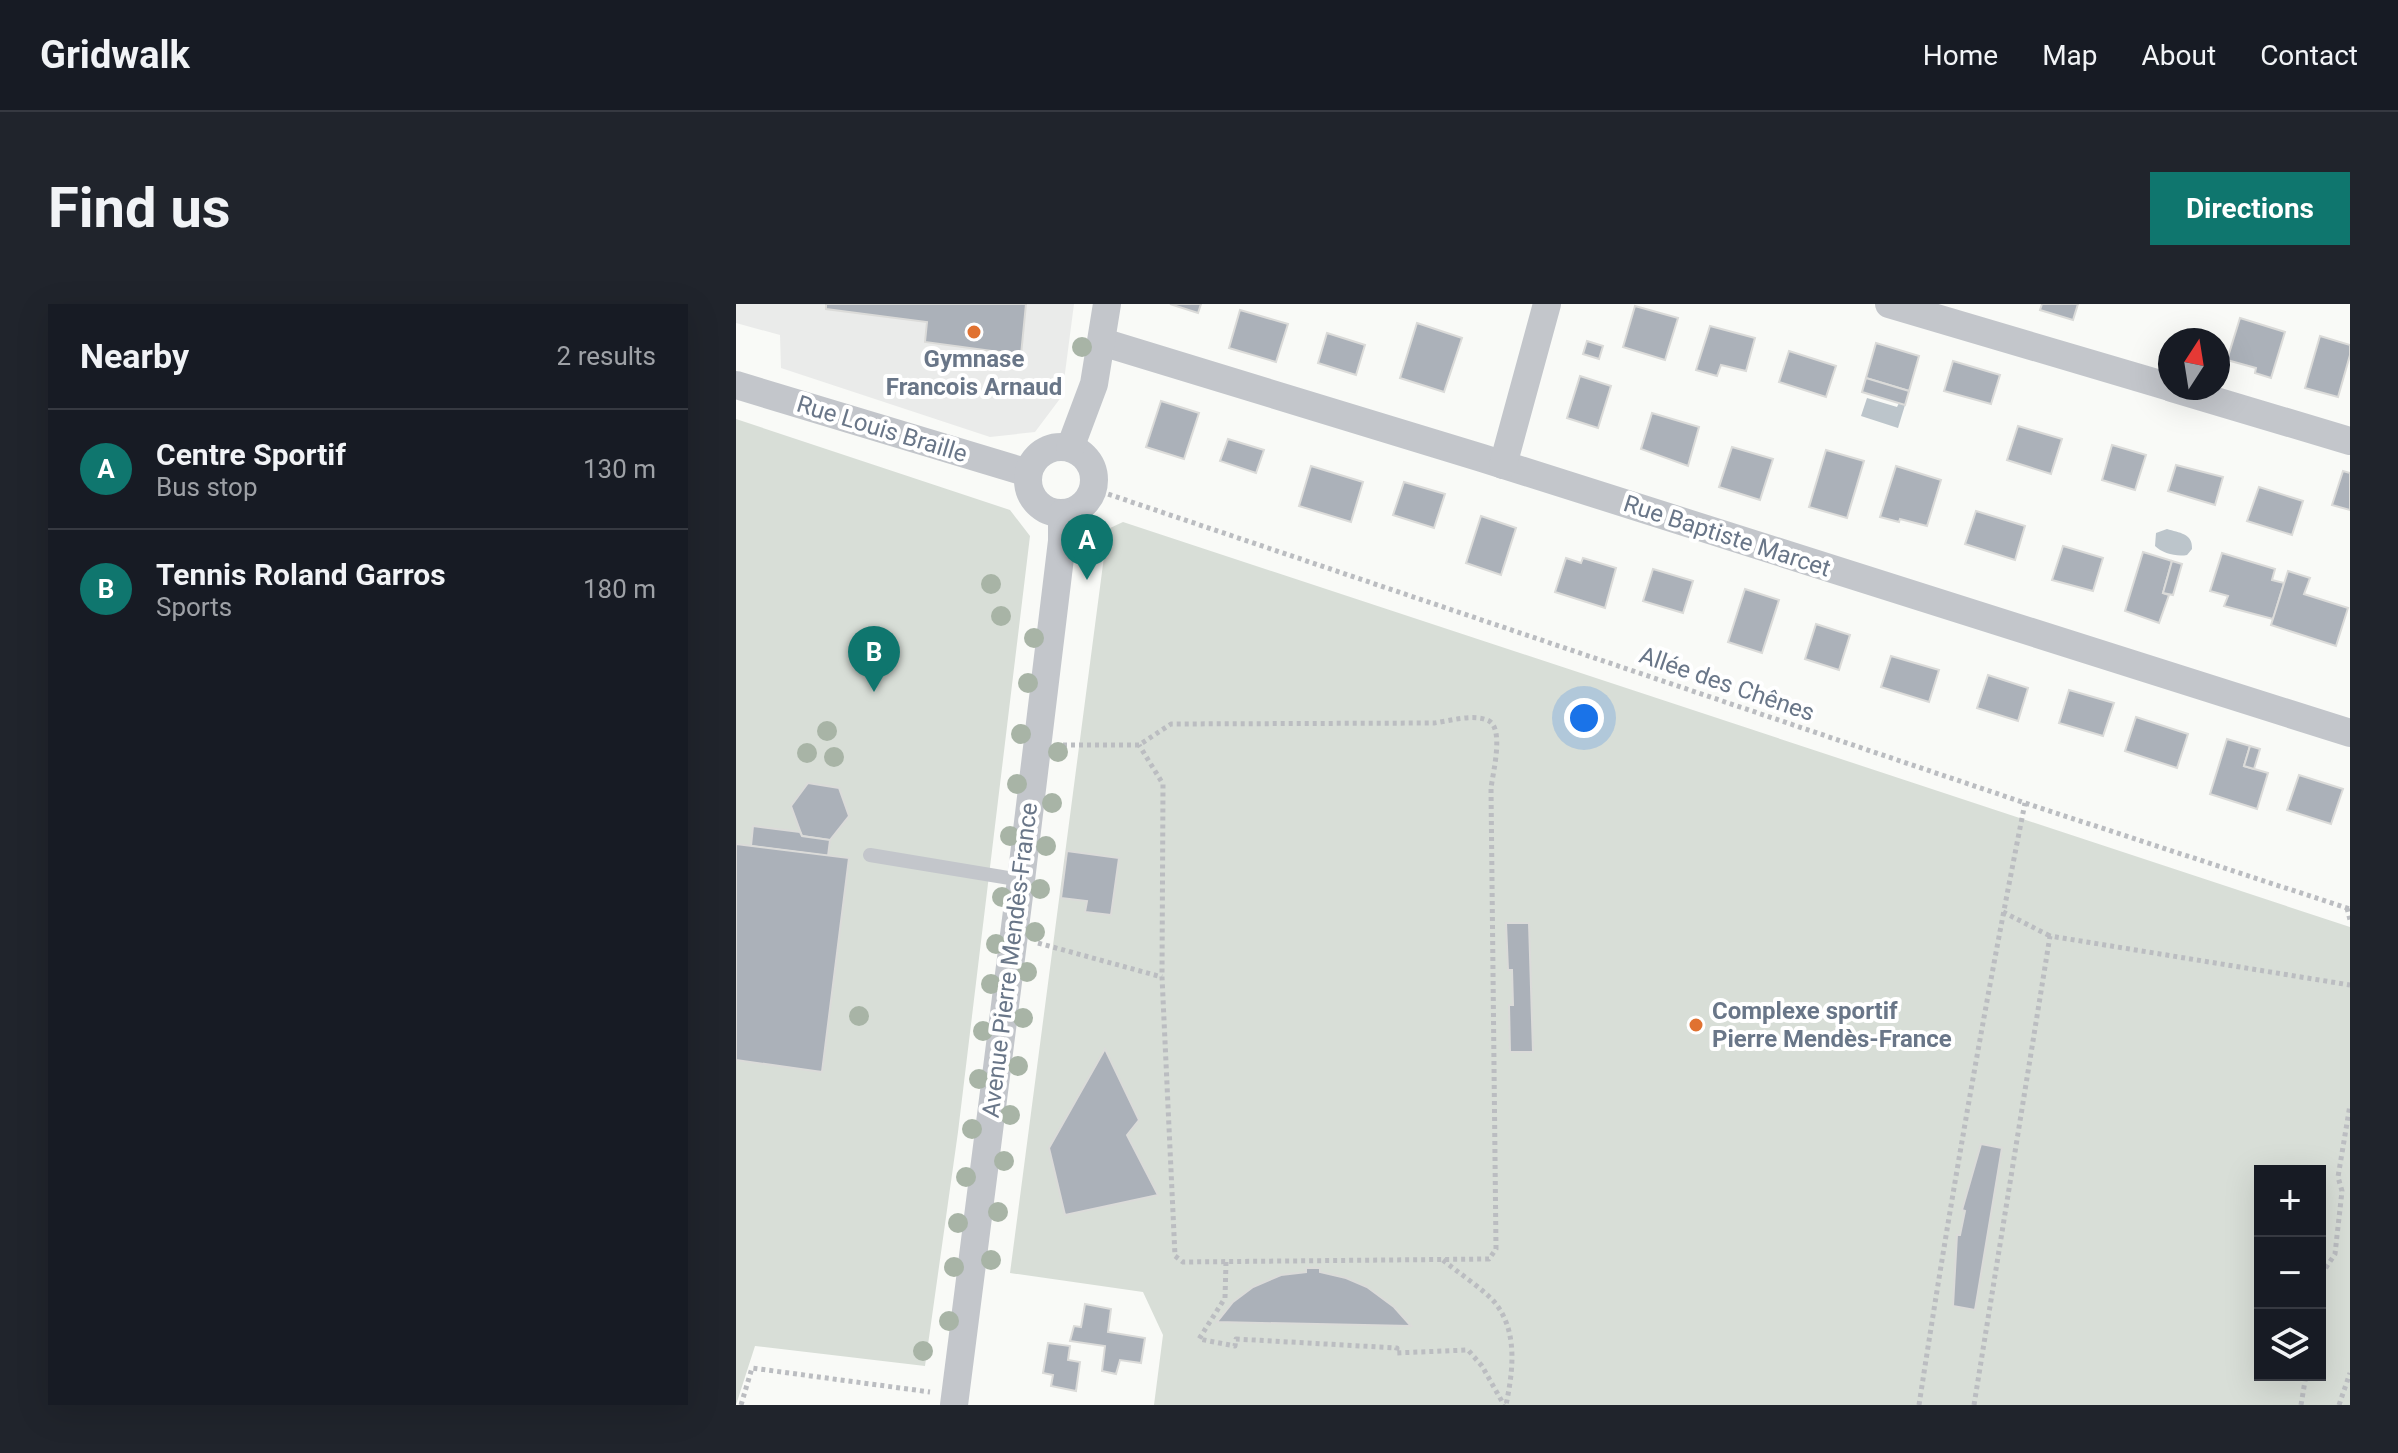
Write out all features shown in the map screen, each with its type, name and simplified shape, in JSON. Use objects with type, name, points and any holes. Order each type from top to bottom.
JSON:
[{"type":"street","points":[[1070,448],[1094,384],[1107,304]]},
{"type":"street","points":[[1503,465],[1547,304]]},
{"type":"street","points":[[1889,304],[2158,384]]},
{"type":"street","name":"Rue Baptiste Marcet","points":[[1102,342],[1503,465],[2350,733]]},
{"type":"street","name":"Rue Louis Braille","points":[[736,385],[1028,473]]},
{"type":"street","points":[[2212,400],[2350,441]]},
{"type":"street","points":[[1052,448],[1070,448],[1085,457],[1093,472],[1093,489],[1086,502],[1062,514],[1043,508],[1030,493],[1028,473],[1036,458],[1052,448]]},
{"type":"street","name":"Avenue Pierre Mendès-France","points":[[954,1400],[1038,743],[1062,541],[1062,514]]},
{"type":"lane","points":[[870,855],[1021,880]]},
{"type":"path","name":"Allée des Chênes","points":[[1093,489],[2025,803],[2348,908]]},
{"type":"path","points":[[1038,743],[1139,745],[1171,724],[1434,723],[1470,718],[1488,720],[1494,726],[1497,735],[1491,788],[1496,1249],[1489,1259],[1183,1262],[1175,1256],[1162,977],[1163,784],[1139,745]]},
{"type":"path","points":[[1919,1405],[1945,1234],[2025,803]]},
{"type":"path","points":[[2348,908],[2350,920]]},
{"type":"path","points":[[2003,912],[2050,936],[2350,985]]},
{"type":"path","points":[[1974,1405],[2050,936]]},
{"type":"path","points":[[1013,938],[1162,977]]},
{"type":"path","points":[[2326,1268],[2335,1254],[2342,1191],[2338,1177],[2350,1105]]},
{"type":"path","points":[[1442,1259],[1496,1303],[1512,1336],[1512,1378],[1505,1405]]},
{"type":"path","points":[[1226,1262],[1225,1298],[1199,1339],[1235,1346],[1236,1339],[1397,1348],[1396,1353],[1468,1350],[1482,1366],[1505,1405]]},
{"type":"path","points":[[741,1405],[752,1368],[954,1400]]},
{"type":"path","points":[[2339,1405],[2350,1373]]},
{"type":"path","points":[[2301,1405],[2305,1381]]},
{"type":"shaded area","points":[[736,304],[1074,304],[1062,396],[1035,432],[990,437],[781,368],[780,335],[736,323]]},
{"type":"shaded area","points":[[1867,398],[1897,407],[1899,403],[1905,405],[1898,428],[1861,416]]},
{"type":"shaded area","points":[[736,419],[1010,510],[1030,536],[958,1132],[925,1366],[755,1346],[736,1405]]},
{"type":"shaded area","name":"Complexe sportif Pierre Mendès-France","points":[[1123,522],[2350,927],[2350,1405],[1154,1405],[1163,1335],[1143,1292],[1010,1273],[1110,528]]},
{"type":"shaded area","points":[[2167,529],[2184,534],[2190,540],[2192,549],[2187,555],[2170,554],[2155,546],[2156,533]]},
{"type":"building","name":"Gymnase Francois Arnaud","points":[[826,304],[1026,304],[1021,355],[925,342],[927,322],[826,309]]},
{"type":"building","points":[[1170,304],[1201,304],[1198,313]]},
{"type":"building","points":[[2042,304],[2078,304],[2073,320],[2040,310]]},
{"type":"building","points":[[1635,306],[1678,318],[1665,360],[1623,347]]},
{"type":"building","points":[[1240,310],[1288,324],[1276,362],[1229,348]]},
{"type":"building","points":[[2240,318],[2285,332],[2271,378],[2255,373],[2256,368],[2230,361]]},
{"type":"building","points":[[1417,323],[1462,338],[1444,392],[1400,378]]},
{"type":"building","points":[[1710,326],[1755,338],[1746,371],[1721,365],[1717,376],[1696,370]]},
{"type":"building","points":[[1327,333],[1365,345],[1356,375],[1318,363]]},
{"type":"building","points":[[2320,336],[2350,345],[2338,397],[2305,388]]},
{"type":"building","points":[[1587,341],[1603,346],[1599,359],[1583,354]]},
{"type":"building","points":[[1876,343],[1919,356],[1909,391],[1866,378]]},
{"type":"building","points":[[1789,351],[1836,366],[1826,397],[1779,382]]},
{"type":"building","points":[[1953,361],[2000,375],[1991,404],[1944,391]]},
{"type":"building","points":[[1580,376],[1611,386],[1598,428],[1567,418]]},
{"type":"building","points":[[1866,378],[1909,391],[1905,405],[1862,392]]},
{"type":"building","points":[[1161,401],[1199,413],[1184,459],[1146,447]]},
{"type":"building","points":[[1652,413],[1699,427],[1688,466],[1641,449]]},
{"type":"building","points":[[2018,426],[2062,439],[2051,474],[2007,460]]},
{"type":"building","points":[[1228,439],[1264,450],[1256,473],[1220,461]]},
{"type":"building","points":[[2112,445],[2146,455],[2135,490],[2102,480]]},
{"type":"building","points":[[1732,447],[1773,459],[1760,500],[1719,487]]},
{"type":"building","points":[[1826,450],[1864,461],[1847,518],[1809,507]]},
{"type":"building","points":[[2176,465],[2223,477],[2215,505],[2168,491]]},
{"type":"building","points":[[1311,466],[1363,482],[1351,522],[1299,506]]},
{"type":"building","points":[[1896,466],[1941,480],[1927,526],[1880,517]]},
{"type":"building","points":[[2343,471],[2350,473],[2350,510],[2332,505]]},
{"type":"building","points":[[1404,482],[1445,494],[1434,528],[1393,515]]},
{"type":"building","points":[[2259,487],[2303,501],[2292,535],[2247,521]]},
{"type":"building","points":[[1976,511],[2025,526],[2015,560],[1965,544]]},
{"type":"building","points":[[1481,516],[1516,528],[1501,575],[1466,563]]},
{"type":"building","points":[[2063,546],[2103,558],[2093,591],[2052,580]]},
{"type":"building","points":[[2143,552],[2172,561],[2163,593],[2169,595],[2159,623],[2125,611]]},
{"type":"building","points":[[2222,553],[2275,569],[2272,580],[2284,583],[2273,619],[2224,606],[2228,596],[2210,591]]},
{"type":"building","points":[[1566,558],[1581,563],[1583,558],[1616,568],[1605,608],[1555,592]]},
{"type":"building","points":[[2172,561],[2182,564],[2173,595],[2163,593]]},
{"type":"building","points":[[1653,569],[1693,581],[1683,613],[1643,601]]},
{"type":"building","points":[[2288,571],[2310,578],[2304,594],[2348,608],[2336,646],[2271,625]]},
{"type":"building","points":[[1745,589],[1779,600],[1762,653],[1728,642]]},
{"type":"building","points":[[1816,624],[1850,635],[1839,670],[1805,659]]},
{"type":"building","points":[[1891,656],[1939,670],[1929,702],[1881,687]]},
{"type":"building","points":[[1988,675],[2028,688],[2018,721],[1977,708]]},
{"type":"building","points":[[2069,690],[2114,703],[2103,736],[2059,723]]},
{"type":"building","points":[[2136,717],[2188,734],[2177,768],[2125,751]]},
{"type":"building","points":[[2227,739],[2250,746],[2244,766],[2268,773],[2257,809],[2210,794]]},
{"type":"building","points":[[2250,746],[2260,749],[2254,769],[2244,766]]},
{"type":"building","points":[[2299,775],[2343,789],[2331,824],[2287,810]]},
{"type":"building","points":[[808,783],[839,788],[849,816],[830,840],[802,836],[791,806]]},
{"type":"building","points":[[753,826],[800,832],[802,836],[830,840],[828,856],[751,846]]},
{"type":"building","points":[[736,844],[849,858],[822,1072],[736,1060]]},
{"type":"building","points":[[1067,851],[1119,858],[1111,915],[1085,912],[1087,901],[1061,898]]},
{"type":"building","points":[[1506,923],[1529,923],[1533,1052],[1510,1052],[1512,970],[1508,970]]},
{"type":"building","points":[[1105,1049],[1139,1120],[1127,1135],[1158,1195],[1065,1215],[1049,1148]]},
{"type":"building","points":[[1981,1144],[2002,1148],[1975,1310],[1953,1306],[1957,1235],[1960,1235],[1965,1211],[1962,1210]]},
{"type":"building","points":[[1306,1268],[1320,1268],[1320,1272],[1367,1287],[1394,1307],[1411,1326],[1217,1322],[1233,1302],[1253,1287],[1281,1275],[1306,1272]]},
{"type":"building","points":[[1085,1304],[1111,1309],[1108,1332],[1145,1338],[1141,1363],[1120,1360],[1116,1374],[1102,1371],[1105,1346],[1070,1341],[1074,1326],[1081,1327]]},
{"type":"building","points":[[1048,1343],[1070,1346],[1068,1360],[1080,1362],[1076,1391],[1051,1386],[1053,1375],[1043,1373]]},
{"type":"place","name":"Gymnase Francois Arnaud","points":[[974,332]]},
{"type":"place","name":"Centre Sportif","points":[[1087,580]]},
{"type":"place","name":"Tennis Roland Garros","points":[[874,692]]},
{"type":"place","name":"Complexe sportif Pierre Mendès-France","points":[[1696,1025]]}]
